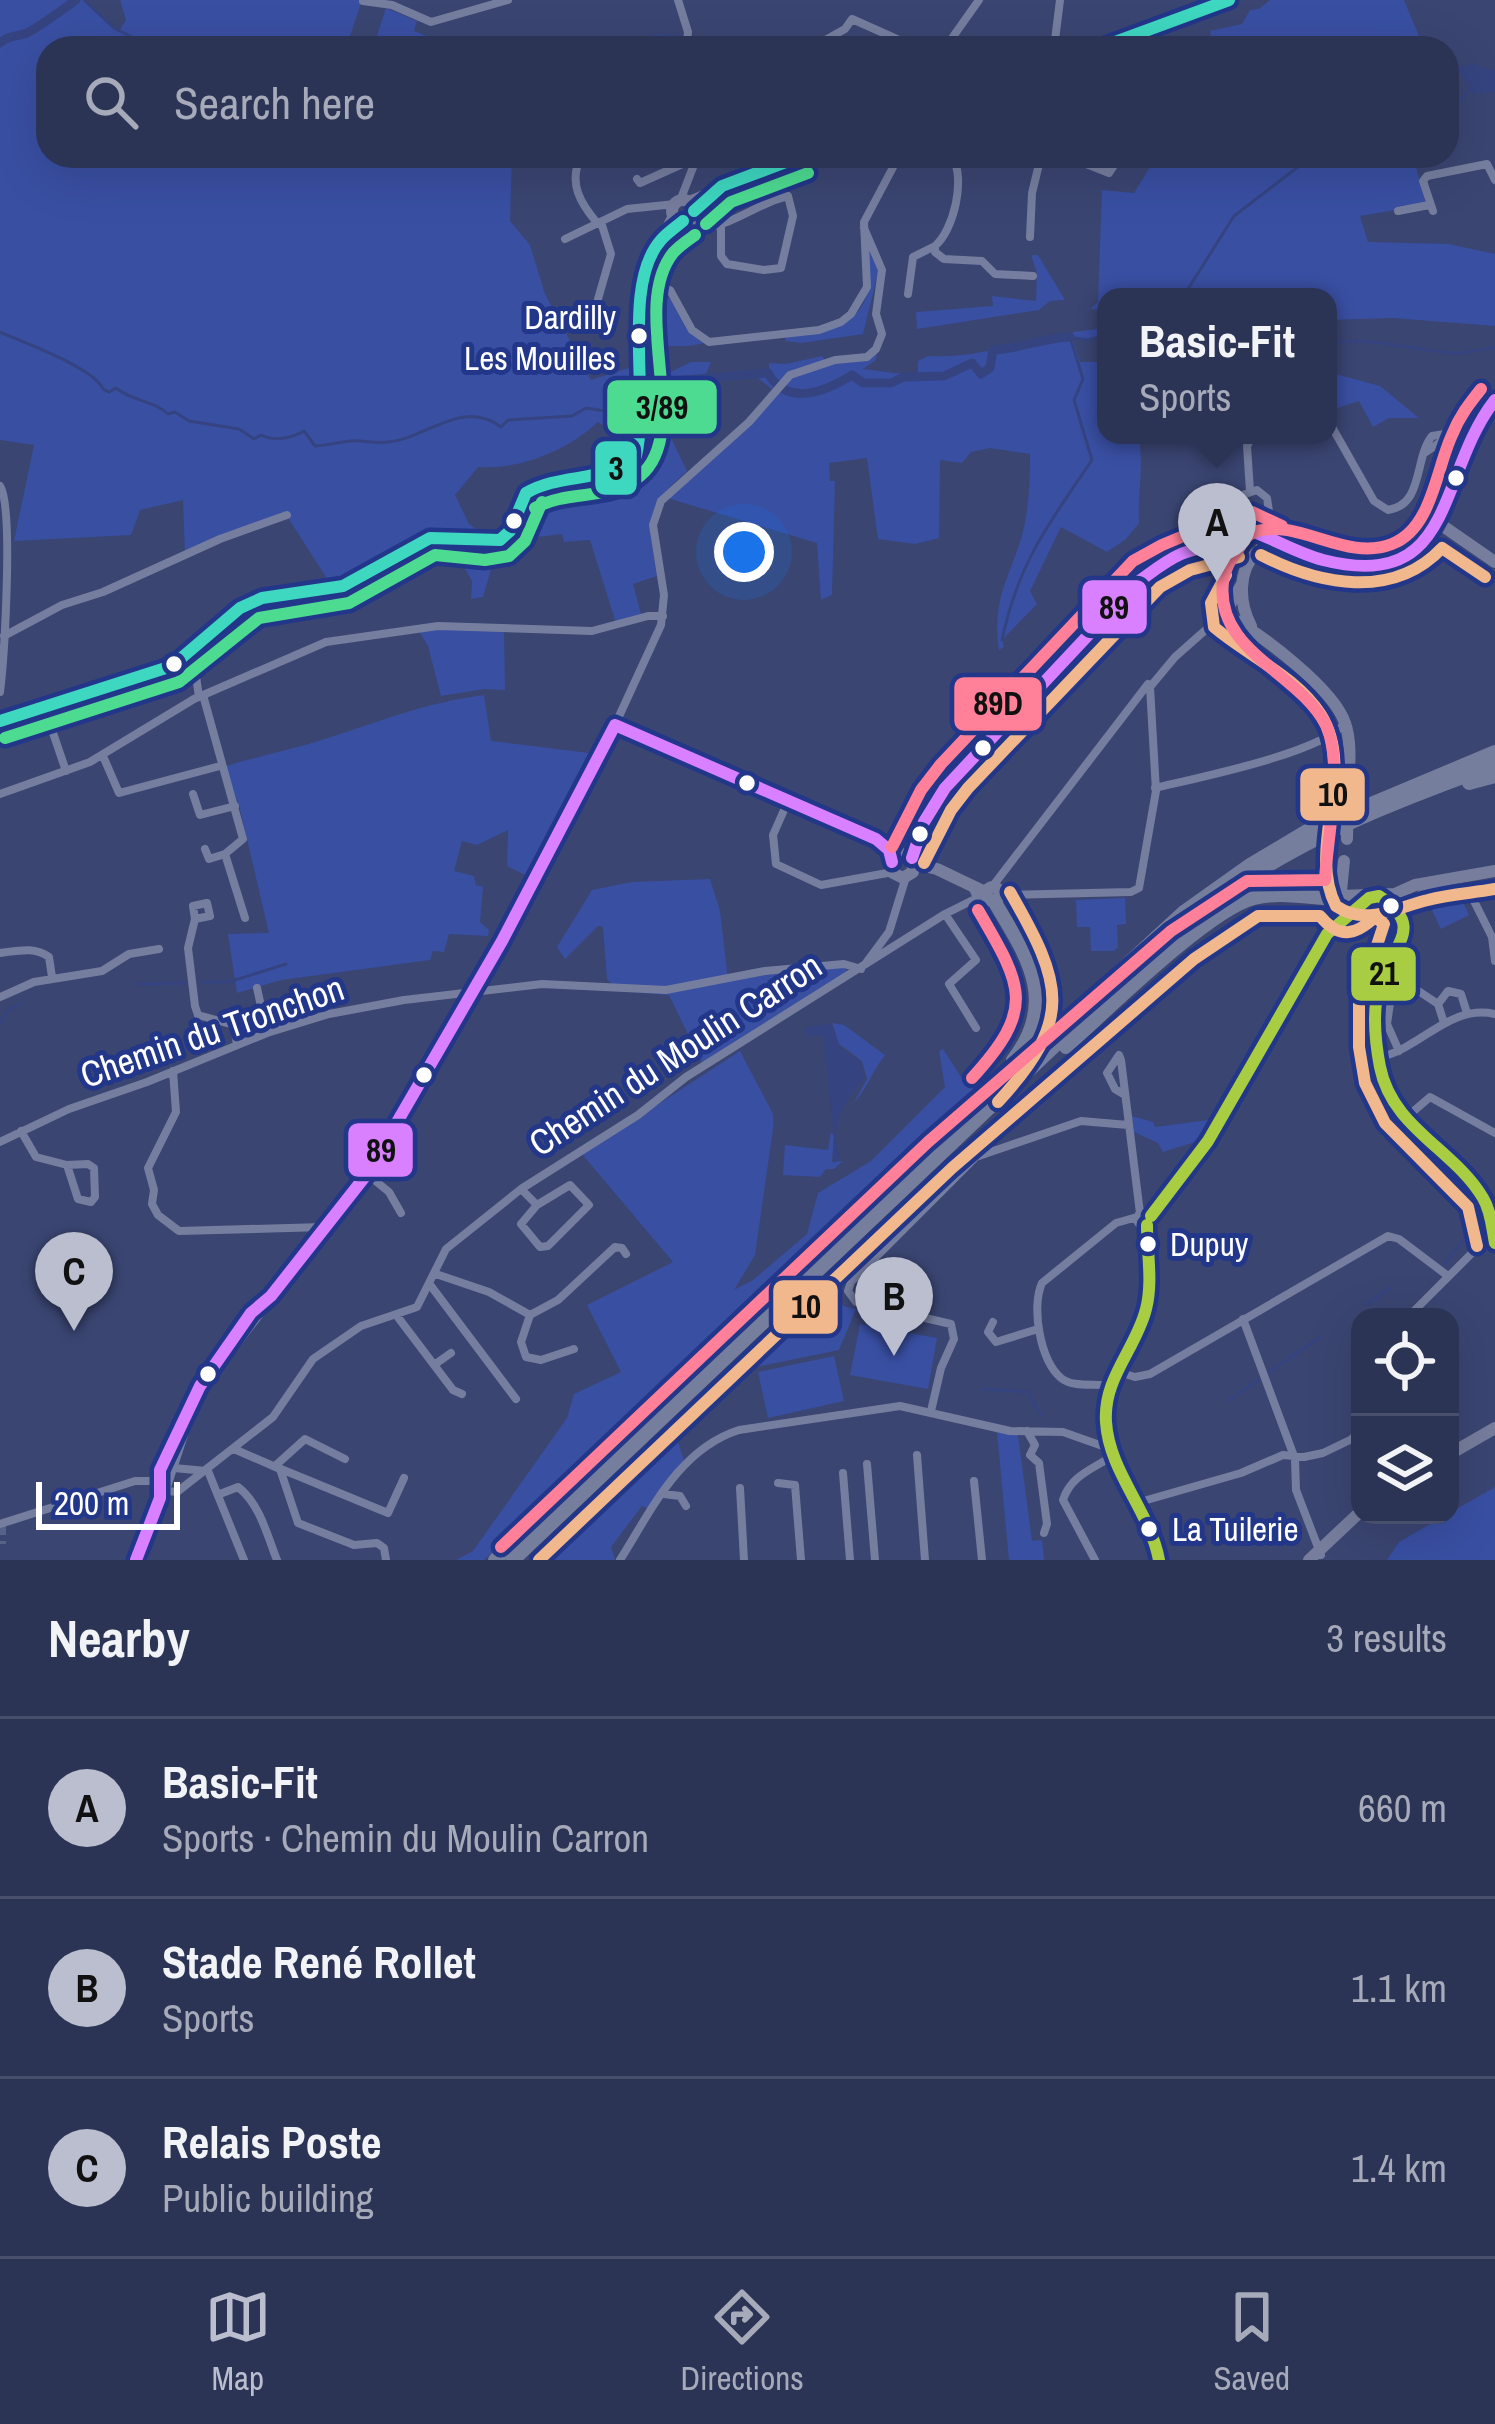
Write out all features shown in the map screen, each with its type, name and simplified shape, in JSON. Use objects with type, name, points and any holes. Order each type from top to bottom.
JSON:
[{"type":"highway","points":[[496,1560],[943,1134],[1209,892],[1307,831],[1495,752]]},
{"type":"highway","points":[[513,1560],[1193,920],[1264,868],[1361,818],[1495,765]]},
{"type":"highway","points":[[1361,818],[1495,776]]},
{"type":"highway","points":[[943,1134],[1019,1052],[1034,1021],[1037,995],[1029,961],[988,893]]},
{"type":"highway","points":[[966,1132],[1183,945],[1246,900],[1264,896],[1353,903]]},
{"type":"main road","points":[[0,718],[172,666],[193,656],[227,618],[259,599],[343,586],[436,536],[490,542],[502,538],[526,493],[547,481],[604,477],[626,467],[641,442],[640,298],[667,231],[710,193],[772,168]]},
{"type":"main road","points":[[900,865],[954,776],[1138,582],[1164,562],[1200,547],[1250,546],[1359,567],[1381,566],[1412,554],[1440,524],[1495,562]]},
{"type":"main road","points":[[1250,546],[1236,613],[1330,698],[1343,732],[1347,839],[1339,881],[1353,903]]},
{"type":"main road","points":[[900,865],[932,868],[988,893]]},
{"type":"main road","points":[[1353,903],[1414,885],[1495,871]]},
{"type":"main road","points":[[1395,894],[1403,937],[1379,988],[1385,1087],[1480,1194],[1495,1242]]},
{"type":"main road","points":[[1353,903],[1396,908],[1402,917]]},
{"type":"main road","points":[[1459,1447],[1495,1425]]},
{"type":"main road","points":[[1316,1554],[1351,1524]]},
{"type":"street","points":[[363,1],[392,5],[431,22],[508,0]]},
{"type":"street","points":[[678,0],[688,36]]},
{"type":"street","points":[[954,36],[980,0]]},
{"type":"street","points":[[1056,36],[1060,0]]},
{"type":"street","points":[[1132,36],[1229,0]]},
{"type":"street","points":[[832,36],[852,19],[890,36]]},
{"type":"street","points":[[1398,212],[1431,208],[1423,181],[1427,176],[1487,164],[1495,180]]},
{"type":"street","points":[[576,168],[576,190],[600,223],[611,254],[598,299],[601,313]]},
{"type":"street","points":[[638,179],[671,168]]},
{"type":"street","points":[[685,212],[686,184],[693,168]]},
{"type":"street","points":[[644,281],[674,295],[692,330],[709,342],[819,331],[851,314],[867,287],[864,228],[868,211],[892,168]]},
{"type":"street","points":[[908,294],[913,257],[947,234],[957,168]]},
{"type":"street","points":[[1030,237],[1038,168]]},
{"type":"street","points":[[565,239],[627,209],[652,204],[721,224],[788,196],[793,203],[788,251],[777,270],[727,264],[721,256],[721,224]]},
{"type":"street","points":[[140,1560],[163,1486],[160,1470],[170,1464],[219,1360],[367,1174],[474,992],[615,724],[663,616],[653,530],[656,510],[664,497],[749,422],[778,387],[814,366],[867,357],[878,344],[882,332],[876,310],[882,268],[864,228]]},
{"type":"street","points":[[935,246],[944,259],[982,261],[994,274],[1033,276]]},
{"type":"street","points":[[640,298],[660,288]]},
{"type":"street","points":[[1440,524],[1476,422],[1495,400]]},
{"type":"street","points":[[1337,436],[1374,501],[1396,509],[1408,501],[1427,442],[1435,435],[1466,445]]},
{"type":"street","points":[[1247,444],[1250,491]]},
{"type":"street","points":[[0,486],[5,499],[0,692]]},
{"type":"street","points":[[1250,491],[1267,498],[1250,546],[1231,499],[1250,491]]},
{"type":"street","points":[[4,636],[62,605],[287,515]]},
{"type":"street","name":"Chemin du Moulin Carron","points":[[0,1524],[135,1481],[177,1492],[208,1471],[284,1404],[300,1373],[314,1359],[352,1330],[417,1307],[446,1250],[521,1189],[638,1115],[686,1077],[945,914],[988,893],[1156,676],[1210,622],[1236,613]]},
{"type":"street","points":[[0,794],[103,756],[201,696],[289,656],[348,638],[438,626],[592,631],[663,616]]},
{"type":"street","points":[[193,656],[198,676],[195,689],[243,839],[225,854],[209,859],[205,849]]},
{"type":"street","points":[[988,893],[1137,890],[1156,788],[1145,694]]},
{"type":"street","points":[[615,724],[876,839],[900,865],[901,894],[889,932],[861,969]]},
{"type":"street","points":[[51,727],[66,771]]},
{"type":"street","points":[[1156,788],[1258,762],[1343,732]]},
{"type":"street","points":[[103,756],[119,793],[220,766]]},
{"type":"street","points":[[193,794],[200,815],[235,806]]},
{"type":"street","points":[[788,801],[773,835],[776,864],[821,885],[900,865]]},
{"type":"street","points":[[225,854],[245,918]]},
{"type":"street","points":[[1402,917],[1423,892],[1467,887],[1492,937],[1495,961]]},
{"type":"street","points":[[1110,1386],[1061,1378],[1038,1329],[1035,1312],[1042,1283],[1124,1220],[1143,1219],[1161,1202],[1208,1142],[1327,934],[1353,903]]},
{"type":"street","points":[[945,914],[976,960],[949,984],[976,1028]]},
{"type":"street","points":[[195,919],[188,948],[198,1015],[233,1025],[237,1045]]},
{"type":"street","points":[[889,932],[900,942]]},
{"type":"street","points":[[0,997],[52,977],[102,971],[129,954],[159,949]]},
{"type":"street","points":[[0,952],[44,953],[52,977]]},
{"type":"street","points":[[844,964],[869,959]]},
{"type":"street","name":"Chemin du Tronchon","points":[[0,1142],[69,1109],[329,1014],[565,982],[666,990],[739,974],[844,964],[861,969]]},
{"type":"street","points":[[1400,1051],[1388,1024],[1391,996],[1398,989],[1411,986],[1438,1004],[1444,1023]]},
{"type":"street","points":[[257,988],[267,1033]]},
{"type":"street","points":[[1438,1004],[1448,991],[1457,992],[1467,1013]]},
{"type":"street","points":[[1380,1057],[1400,1051],[1467,1013],[1495,1014]]},
{"type":"street","points":[[172,1072],[176,1112],[148,1168],[158,1215],[179,1231],[326,1227]]},
{"type":"street","points":[[1125,1095],[1150,1294],[1145,1316],[1115,1371],[1106,1420],[1112,1452],[1155,1535],[1160,1560]]},
{"type":"street","points":[[1407,1117],[1430,1096],[1495,1133]]},
{"type":"street","points":[[931,1411],[940,1368],[954,1339],[951,1324],[856,1302],[848,1291],[851,1282],[976,1157],[1081,1121],[1128,1124]]},
{"type":"street","points":[[21,1131],[35,1157],[94,1168],[91,1202],[78,1199],[67,1165]]},
{"type":"street","points":[[367,1174],[380,1182],[401,1213]]},
{"type":"street","points":[[570,1185],[589,1205],[548,1246],[540,1247],[520,1224],[537,1205],[570,1185]]},
{"type":"street","points":[[521,1189],[537,1205]]},
{"type":"street","points":[[1115,1371],[1136,1377],[1150,1374],[1390,1236],[1448,1276]]},
{"type":"street","points":[[1417,1308],[1477,1249],[1495,1242]]},
{"type":"street","points":[[574,1349],[541,1360],[526,1357],[521,1342],[530,1316],[558,1300],[615,1247],[626,1254]]},
{"type":"street","points":[[436,1274],[489,1292],[530,1316]]},
{"type":"street","points":[[431,1286],[516,1399]]},
{"type":"street","points":[[398,1316],[453,1390],[462,1394]]},
{"type":"street","points":[[1243,1318],[1293,1455],[1296,1490],[1316,1554]]},
{"type":"street","points":[[993,1322],[988,1332],[996,1342],[1038,1329]]},
{"type":"street","points":[[434,1365],[451,1353]]},
{"type":"street","points":[[620,1560],[693,1455],[716,1438],[739,1430],[891,1406],[1010,1431],[1068,1432],[1112,1452]]},
{"type":"street","points":[[1028,1431],[1035,1445],[1030,1455],[1039,1463],[1047,1524],[1044,1533]]},
{"type":"street","points":[[278,1467],[304,1439],[345,1459]]},
{"type":"street","points":[[1140,1502],[1236,1475],[1283,1454],[1311,1456],[1351,1440]]},
{"type":"street","points":[[234,1449],[388,1513],[404,1478]]},
{"type":"street","points":[[1095,1560],[1063,1500],[1077,1477],[1112,1452]]},
{"type":"street","points":[[917,1455],[925,1560]]},
{"type":"street","points":[[170,1464],[208,1471],[244,1560]]},
{"type":"street","points":[[867,1464],[875,1560]]},
{"type":"street","points":[[278,1467],[298,1523],[354,1545],[377,1543],[384,1548],[386,1560]]},
{"type":"street","points":[[843,1473],[850,1560]]},
{"type":"street","points":[[974,1481],[982,1560]]},
{"type":"street","points":[[778,1484],[795,1485],[801,1560]]},
{"type":"street","points":[[220,1494],[238,1487],[244,1490],[259,1513],[277,1560]]},
{"type":"street","points":[[740,1488],[744,1560]]},
{"type":"street","points":[[663,1495],[680,1496],[686,1506]]},
{"type":"shaded area","points":[[0,0],[84,0],[119,31],[126,20],[120,0],[362,0],[350,36],[36,36],[36,168],[512,168],[510,221],[530,245],[545,294],[591,380],[641,364],[642,373],[654,371],[662,376],[691,362],[711,362],[706,374],[769,373],[769,363],[822,356],[826,362],[877,353],[876,360],[863,369],[918,376],[918,361],[928,356],[965,355],[1072,337],[1080,362],[1097,362],[1097,444],[1139,444],[1139,523],[1107,552],[1061,527],[1030,591],[1037,604],[1002,640],[1004,647],[999,650],[999,605],[1024,528],[1030,454],[990,448],[971,452],[962,463],[940,460],[939,538],[915,544],[878,539],[867,458],[829,463],[830,481],[835,481],[832,595],[821,600],[817,543],[664,497],[749,422],[777,386],[772,389],[758,378],[716,380],[713,428],[671,438],[687,471],[662,496],[652,518],[657,576],[633,584],[641,614],[616,623],[590,540],[564,542],[562,534],[537,537],[535,526],[517,528],[524,506],[545,484],[603,481],[625,470],[634,459],[643,444],[598,422],[572,442],[542,456],[478,467],[455,495],[469,524],[498,545],[483,597],[471,599],[472,581],[458,556],[440,550],[382,577],[374,591],[340,599],[287,516],[185,555],[183,500],[140,510],[131,535],[14,541],[34,445],[0,440]]},
{"type":"shaded area","points":[[1270,0],[1404,0],[1419,36],[1211,36],[1210,31],[1242,24],[1250,10]]},
{"type":"shaded area","points":[[386,8],[417,21],[414,31],[427,36],[377,36]]},
{"type":"shaded area","points":[[1472,64],[1495,71],[1495,92],[1474,94],[1459,67]]},
{"type":"shaded area","points":[[1150,168],[1416,168],[1426,205],[1360,216],[1368,242],[1449,244],[1495,254],[1495,326],[1393,318],[1337,320],[1337,288],[1098,288],[1102,190],[1134,193]]},
{"type":"shaded area","points":[[865,238],[879,269],[863,334],[786,341],[785,337],[829,329],[857,313],[869,284]]},
{"type":"shaded area","points":[[1031,255],[1038,255],[1065,300],[1050,301],[1039,310],[917,329],[916,312],[993,306],[992,296],[1036,301],[1037,273]]},
{"type":"shaded area","points":[[662,292],[704,343],[642,352],[642,310],[651,294]]},
{"type":"shaded area","points":[[1097,329],[1097,338],[1072,337],[1073,332]]},
{"type":"shaded area","points":[[1337,374],[1380,386],[1419,418],[1389,418],[1373,427],[1359,401],[1337,408]]},
{"type":"shaded area","points":[[417,628],[504,631],[505,690],[441,696],[428,646]]},
{"type":"shaded area","points":[[484,695],[491,741],[597,754],[533,879],[507,866],[508,830],[477,845],[462,841],[454,871],[474,876],[476,885],[483,887],[480,922],[489,930],[488,936],[449,934],[444,952],[433,951],[430,960],[281,980],[237,993],[228,934],[269,933],[239,805],[223,767],[421,708]]},
{"type":"shaded area","points":[[710,879],[720,911],[728,979],[845,967],[848,975],[702,1063],[669,995],[619,991],[607,979],[603,927],[598,926],[565,959],[557,947],[592,890],[632,882]]},
{"type":"shaded area","points":[[1441,892],[1446,899],[1459,893],[1469,915],[1441,929],[1430,906],[1420,910],[1417,902],[1420,896]]},
{"type":"shaded area","points":[[1125,898],[1126,924],[1117,925],[1118,947],[1091,951],[1090,927],[1077,927],[1076,900]]},
{"type":"shaded area","points":[[832,1023],[844,1025],[885,1055],[853,1104],[867,1079],[862,1061],[839,1044]]},
{"type":"shaded area","points":[[831,1024],[840,1048],[861,1062],[864,1079],[840,1115],[836,1135],[841,1158],[833,1163],[823,1035],[807,1037],[805,1027]]},
{"type":"shaded area","points":[[943,1049],[961,1077],[983,1070],[990,1078],[700,1353],[651,1406],[484,1560],[456,1560],[473,1551],[567,1418],[574,1394],[621,1372],[587,1305],[673,1262],[582,1154],[740,1051],[773,1114],[773,1129],[755,1255],[734,1290],[753,1280],[807,1234],[818,1193],[871,1161],[945,1087],[939,1051]]},
{"type":"shaded area","points":[[1132,1116],[1153,1122],[1155,1127],[1209,1120],[1195,1142],[1163,1152],[1158,1143],[1134,1132]]},
{"type":"shaded area","points":[[989,1126],[993,1129],[975,1147],[974,1156],[843,1283],[837,1295],[843,1306],[856,1309],[839,1350],[756,1367],[722,1391],[676,1436],[684,1460],[649,1509],[642,1506],[611,1547],[615,1560],[532,1560],[648,1455],[695,1400],[804,1302],[865,1238]]},
{"type":"shaded area","points":[[831,1132],[832,1162],[843,1161],[820,1177],[783,1175],[785,1145],[828,1150]]},
{"type":"shaded area","points":[[860,1324],[937,1338],[928,1389],[850,1375]]},
{"type":"shaded area","points":[[834,1356],[844,1401],[768,1418],[758,1372]]},
{"type":"shaded area","points":[[997,1432],[1018,1435],[1032,1541],[1042,1540],[1044,1560],[1009,1560]]},
{"type":"shaded area","points":[[1495,1487],[1495,1560],[1387,1560],[1399,1542],[1430,1524],[1459,1524],[1459,1508]]},
{"type":"waterway","points":[[0,43],[33,30],[76,0]]},
{"type":"waterway","points":[[84,0],[130,36]]},
{"type":"waterway","points":[[654,36],[670,36]]},
{"type":"waterway","points":[[1459,101],[1471,88]]},
{"type":"waterway","points":[[1189,288],[1234,216],[1296,168]]},
{"type":"waterway","points":[[0,332],[74,365],[109,392],[116,388],[168,414],[239,429],[254,439],[304,431],[315,446],[388,442],[459,418],[487,419],[501,427],[508,420],[572,416],[586,408],[605,411],[635,404]]},
{"type":"waterway","points":[[1002,640],[1026,566],[1092,460],[1074,400],[1083,379],[1070,337],[1097,338]]},
{"type":"waterway","points":[[652,371],[654,391],[673,381],[768,373],[785,390],[807,393],[852,375],[863,383],[891,383],[904,377],[944,376],[972,363],[981,374],[990,368],[993,350],[1070,337]]},
{"type":"waterway","points":[[1337,342],[1456,353],[1495,348]]},
{"type":"waterway","points":[[643,400],[654,391]]},
{"type":"waterway","points":[[203,982],[229,982],[286,964]]},
{"type":"waterway","points":[[137,984],[187,983]]},
{"type":"waterway","points":[[0,1024],[9,1009],[21,1004]]},
{"type":"waterway","points":[[1444,1264],[1482,1218]]},
{"type":"waterway","points":[[1368,1304],[1390,1288]]},
{"type":"waterway","points":[[1268,1373],[1321,1337]]},
{"type":"waterway","points":[[1229,1400],[1260,1379]]},
{"type":"waterway","points":[[982,1389],[1028,1392],[1041,1415]]},
{"type":"tunnel","points":[[0,1523],[0,1544]]},
{"type":"transit line","name":"3","points":[[1132,36],[1229,0]]},
{"type":"transit line","name":"3","points":[[694,211],[722,186],[770,168]]},
{"type":"transit line","name":"3/89","points":[[706,224],[731,202],[808,173]]},
{"type":"transit line","name":"3","points":[[526,493],[610,471],[636,456],[642,284],[661,240],[683,221]]},
{"type":"transit line","name":"3/89","points":[[535,508],[628,484],[655,456],[662,430],[656,306],[661,277],[673,253],[695,235]]},
{"type":"transit line","name":"89D","points":[[501,1547],[928,1142],[1171,931],[1247,881],[1325,880],[1334,780],[1326,725],[1232,626],[1224,606],[1225,573],[1246,538],[1257,531],[1290,530],[1358,548],[1392,544],[1405,536],[1424,512],[1455,428],[1481,389]]},
{"type":"transit line","name":"89","points":[[912,858],[924,822],[945,788],[1138,582],[1175,557],[1246,529],[1323,560],[1366,566],[1398,560],[1421,544],[1437,521],[1476,430],[1495,400]]},
{"type":"transit line","name":"3","points":[[0,721],[172,666],[240,608],[262,598],[343,586],[430,538],[500,540],[510,531],[526,493]]},
{"type":"transit line","name":"3/89","points":[[5,738],[179,682],[259,618],[349,603],[435,555],[485,560],[509,556],[525,541],[542,502]]},
{"type":"transit line","name":"89D","points":[[892,847],[921,790],[941,764],[1133,561],[1241,512],[1282,526]]},
{"type":"transit line","name":"10","points":[[1261,555],[1307,574],[1355,582],[1401,575],[1442,548],[1485,577]]},
{"type":"transit line","name":"10","points":[[924,863],[968,788],[1160,587],[1190,570],[1239,557]]},
{"type":"transit line","name":"10","points":[[1226,575],[1211,603],[1214,627],[1299,689],[1321,715],[1331,737],[1334,786],[1326,860],[1336,906],[1371,915],[1495,889]]},
{"type":"transit line","name":"89","points":[[615,725],[876,839],[889,850],[892,862]]},
{"type":"transit line","name":"89","points":[[136,1560],[160,1498],[160,1470],[200,1386],[251,1313],[271,1296],[367,1174],[502,941],[615,725]]},
{"type":"transit line","name":"10","points":[[998,1102],[1039,1047],[1052,1000],[1041,952],[1010,892]]},
{"type":"transit line","name":"21","points":[[1151,1216],[1208,1141],[1327,934],[1369,898],[1379,896],[1393,907],[1404,927],[1376,1003],[1377,1047],[1387,1088],[1410,1122],[1483,1198],[1495,1243]]},
{"type":"transit line","name":"89D","points":[[972,1078],[1006,1033],[1016,997],[1005,959],[978,910]]},
{"type":"transit line","name":"10","points":[[539,1560],[952,1168],[1194,959],[1258,916],[1320,916],[1334,929],[1347,932],[1375,917],[1384,924],[1359,1000],[1365,1083],[1385,1123],[1468,1207],[1477,1246]]},
{"type":"transit line","name":"21","points":[[1147,1225],[1146,1309],[1110,1391],[1106,1422],[1114,1458],[1159,1560]]},
{"type":"place","name":"Dardilly Les Mouilles","points":[[639,336]]},
{"type":"place","name":"Basic-Fit","points":[[1217,582]]},
{"type":"place","name":"Dupuy","points":[[1148,1244]]},
{"type":"place","name":"Relais Poste","points":[[74,1331]]},
{"type":"place","name":"Stade René Rollet","points":[[894,1356]]},
{"type":"place","name":"La Tuilerie","points":[[1149,1529]]}]
